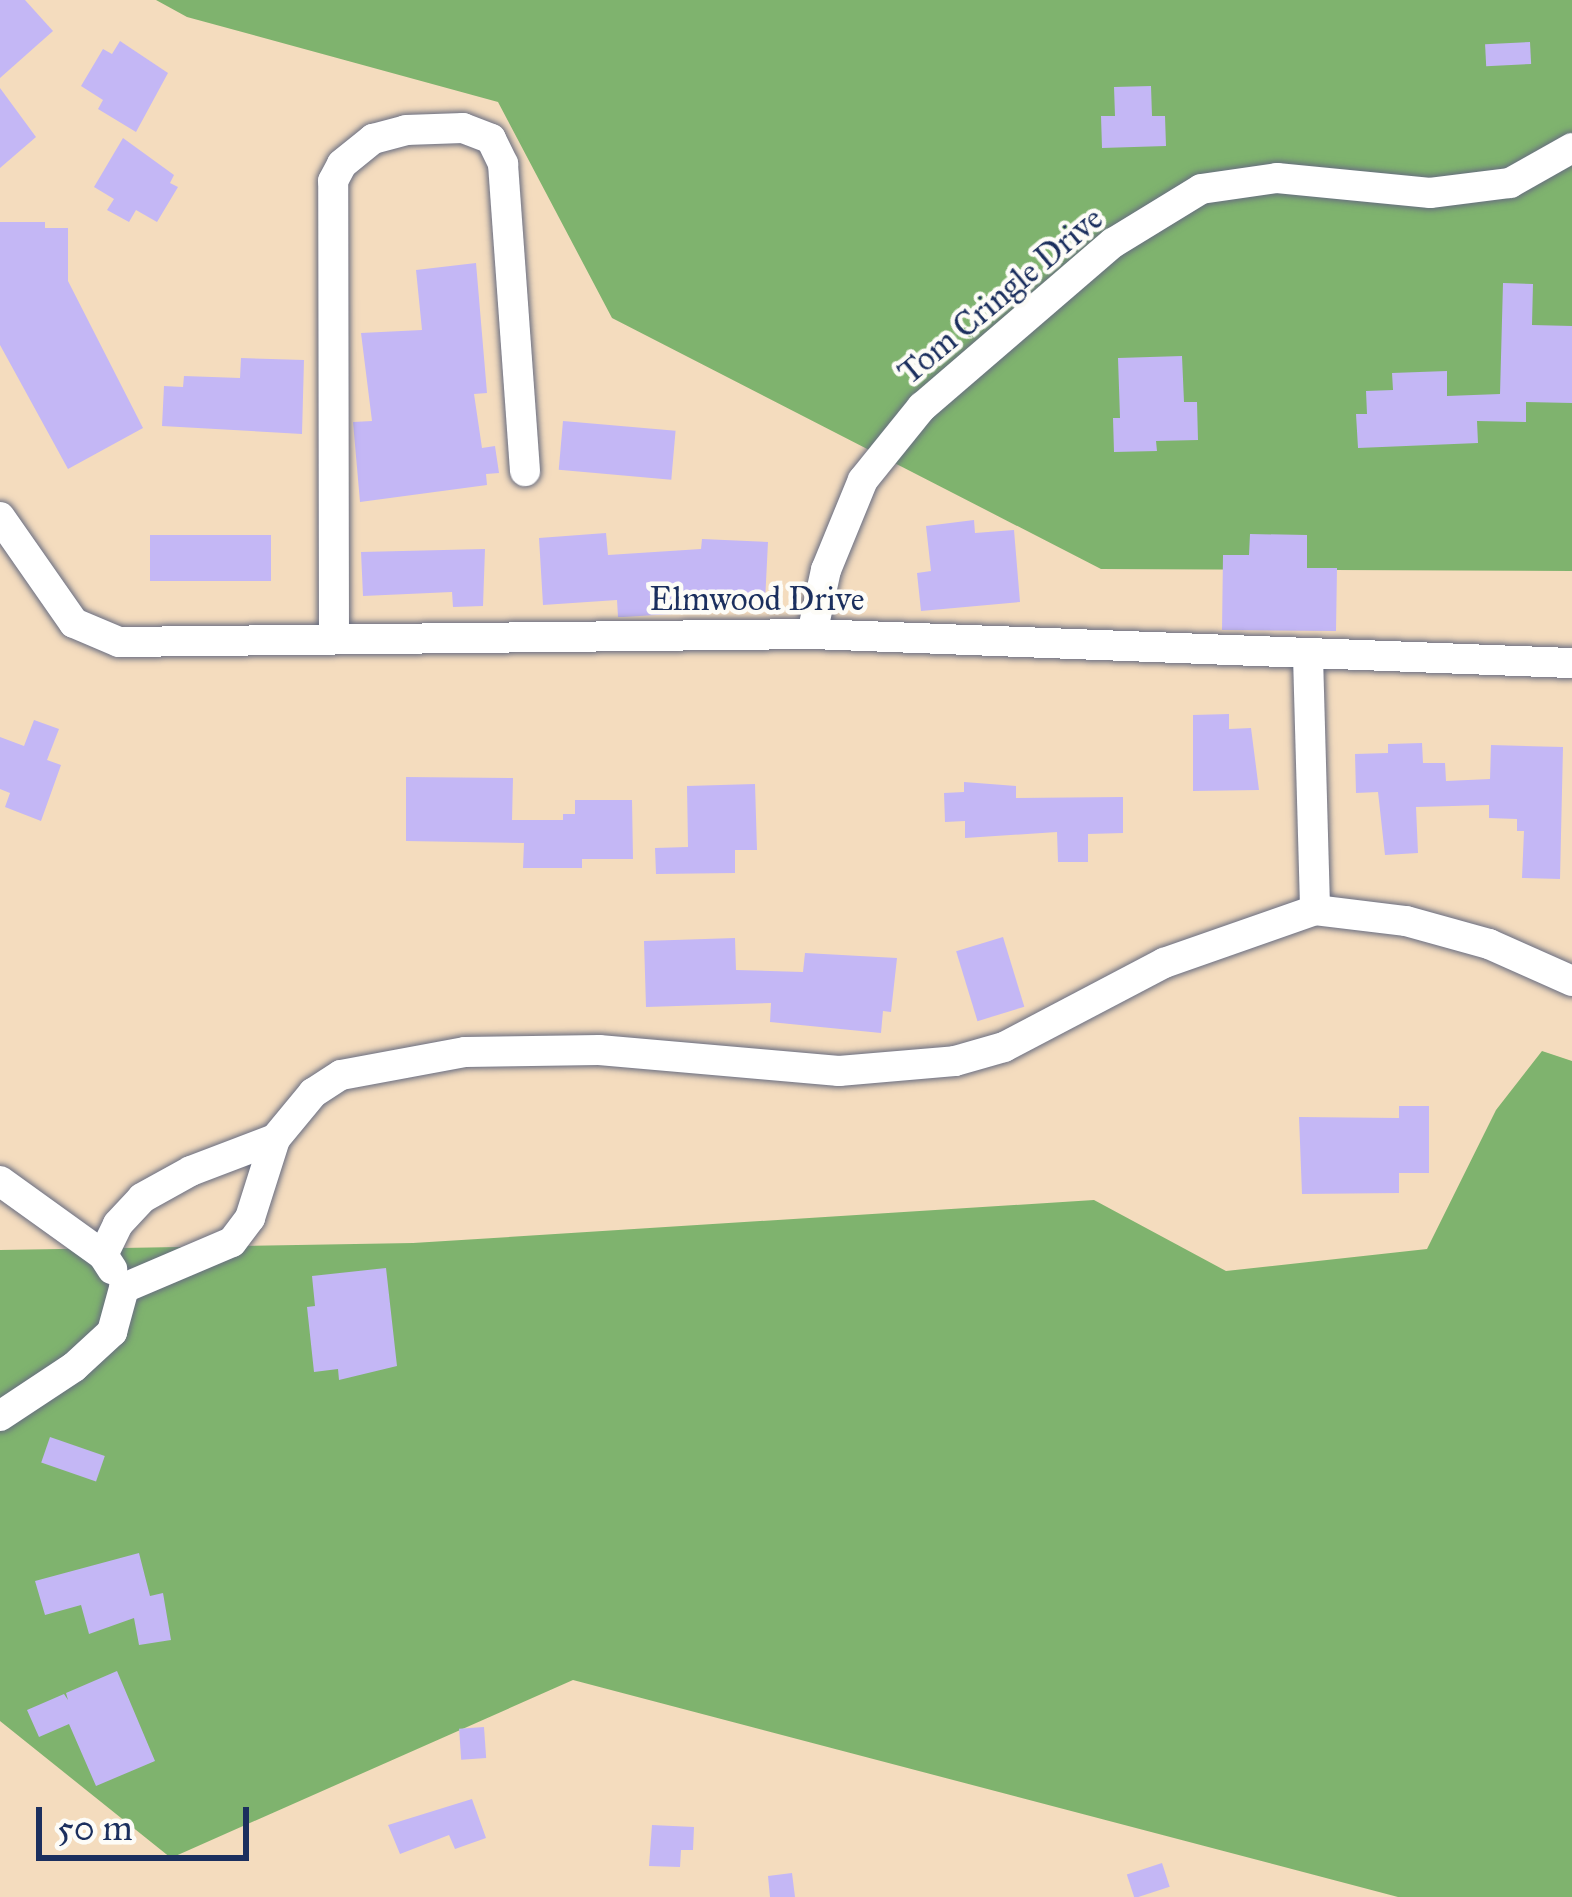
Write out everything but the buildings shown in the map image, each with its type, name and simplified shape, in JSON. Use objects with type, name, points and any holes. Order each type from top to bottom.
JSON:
[{"type":"street","points":[[334,639],[333,181],[343,164],[373,139],[406,130],[463,128],[491,139],[497,152],[502,164],[525,471]]},
{"type":"street","name":"Tom Cringle Drive","points":[[812,634],[826,570],[863,481],[922,407],[1113,243],[1201,189],[1277,178],[1430,193],[1510,183],[1572,148]]},
{"type":"street","name":"Elmwood Drive","points":[[0,517],[74,623],[119,642],[812,634],[1572,663]]},
{"type":"street","points":[[1308,656],[1315,910]]},
{"type":"street","points":[[124,1288],[232,1242],[250,1218],[275,1139],[313,1093],[341,1075],[464,1052],[599,1050],[839,1071],[955,1061],[1004,1046],[1164,963],[1315,910],[1426,927],[1489,944],[1572,981]]},
{"type":"street","points":[[104,1255],[118,1224],[142,1198],[190,1171],[275,1139]]},
{"type":"street","points":[[0,1181],[104,1255],[124,1288],[112,1332],[74,1367],[0,1416]]},
{"type":"green space","points":[[156,0],[1572,0],[1572,571],[1101,569],[612,318],[498,102],[187,17]]},
{"type":"green space","points":[[1542,1051],[1572,1061],[1572,1897],[1398,1897],[573,1680],[171,1858],[0,1721],[0,1250],[413,1243],[1094,1200],[1226,1271],[1427,1249],[1496,1110]]}]
